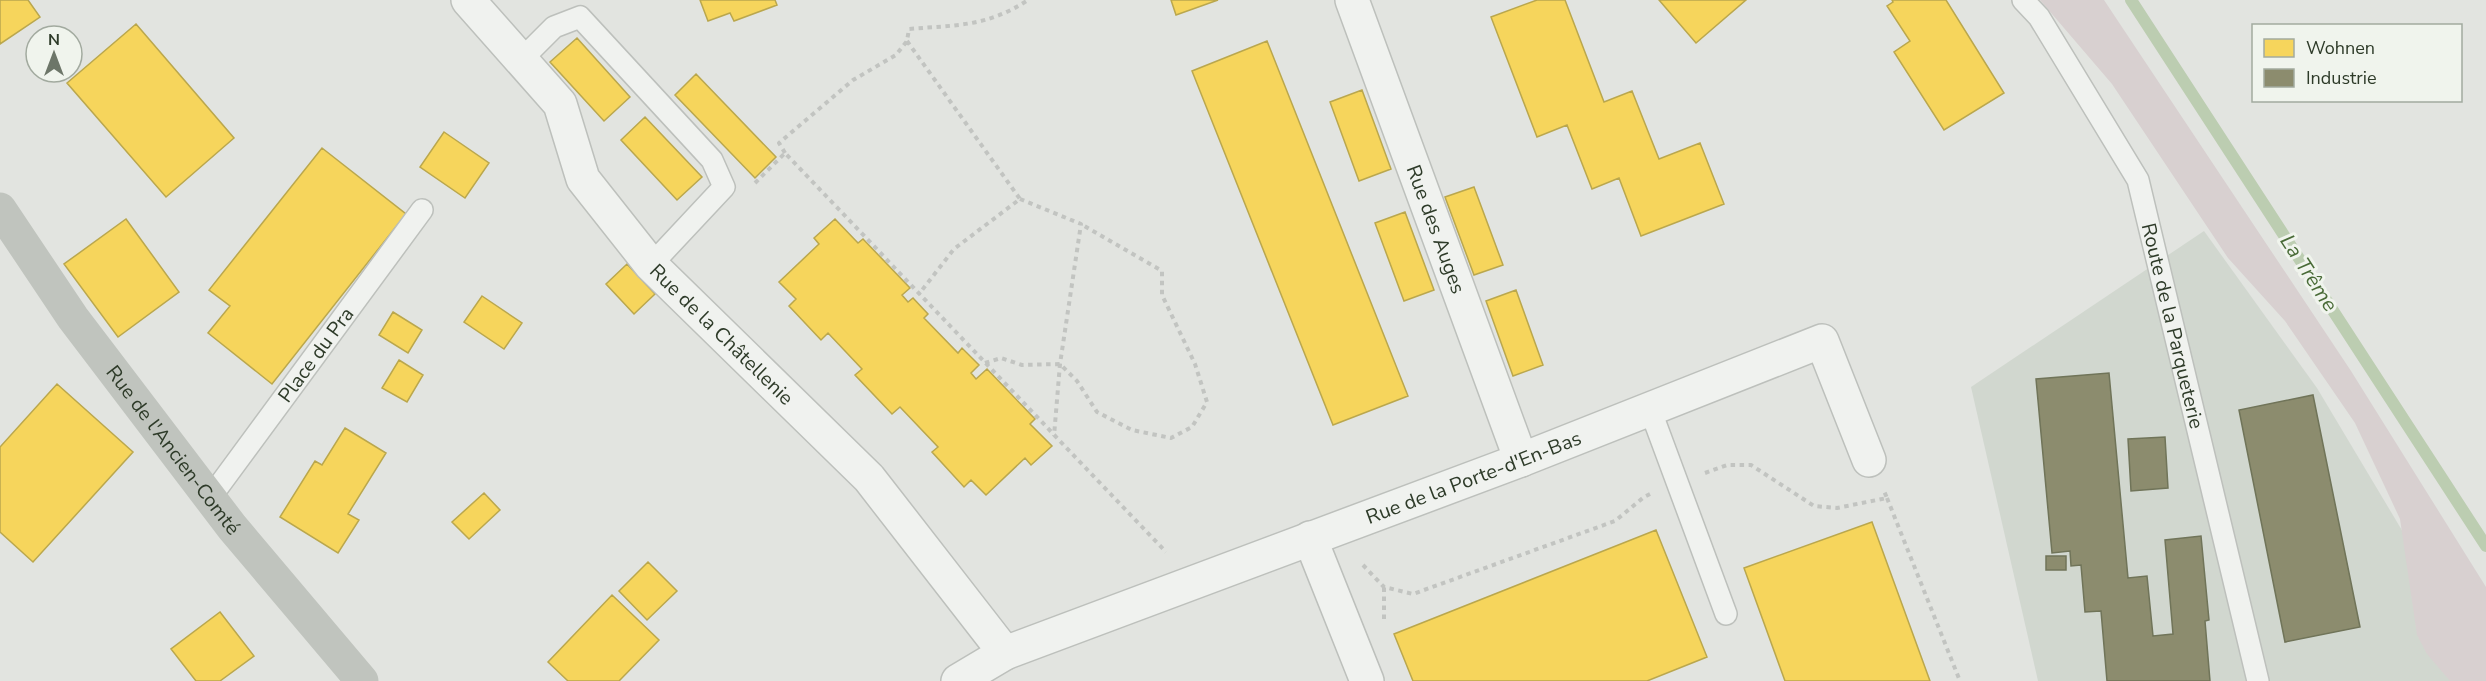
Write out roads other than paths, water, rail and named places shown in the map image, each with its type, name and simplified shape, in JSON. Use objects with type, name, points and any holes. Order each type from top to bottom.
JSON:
[{"type":"main road","name":"Rue de l'Ancien-Comté","points":[[0,209],[73,318],[232,527],[362,681]]},
{"type":"street","name":"Rue de la Châtellenie","points":[[468,0],[560,104],[583,179],[651,265],[869,478],[1002,667]]},
{"type":"street","name":"Rue des Auges","points":[[1352,0],[1521,460]]},
{"type":"street","name":"Rue de la Porte-d'En-Bas","points":[[958,681],[1002,667],[1221,571],[1521,460],[1822,341],[1869,460]]},
{"type":"street","points":[[1323,533],[1367,681]]},
{"type":"lane","name":"Route de la Parqueterie","points":[[2024,0],[2039,17],[2138,180],[2258,681]]},
{"type":"lane","points":[[521,60],[554,27],[580,17],[712,160],[724,187],[651,265]]},
{"type":"lane","name":"Place du Pra","points":[[210,498],[422,210]]},
{"type":"lane","points":[[1650,409],[1726,614]]},
{"type":"waterway","name":"La Trême","points":[[2131,0],[2486,546]]}]
